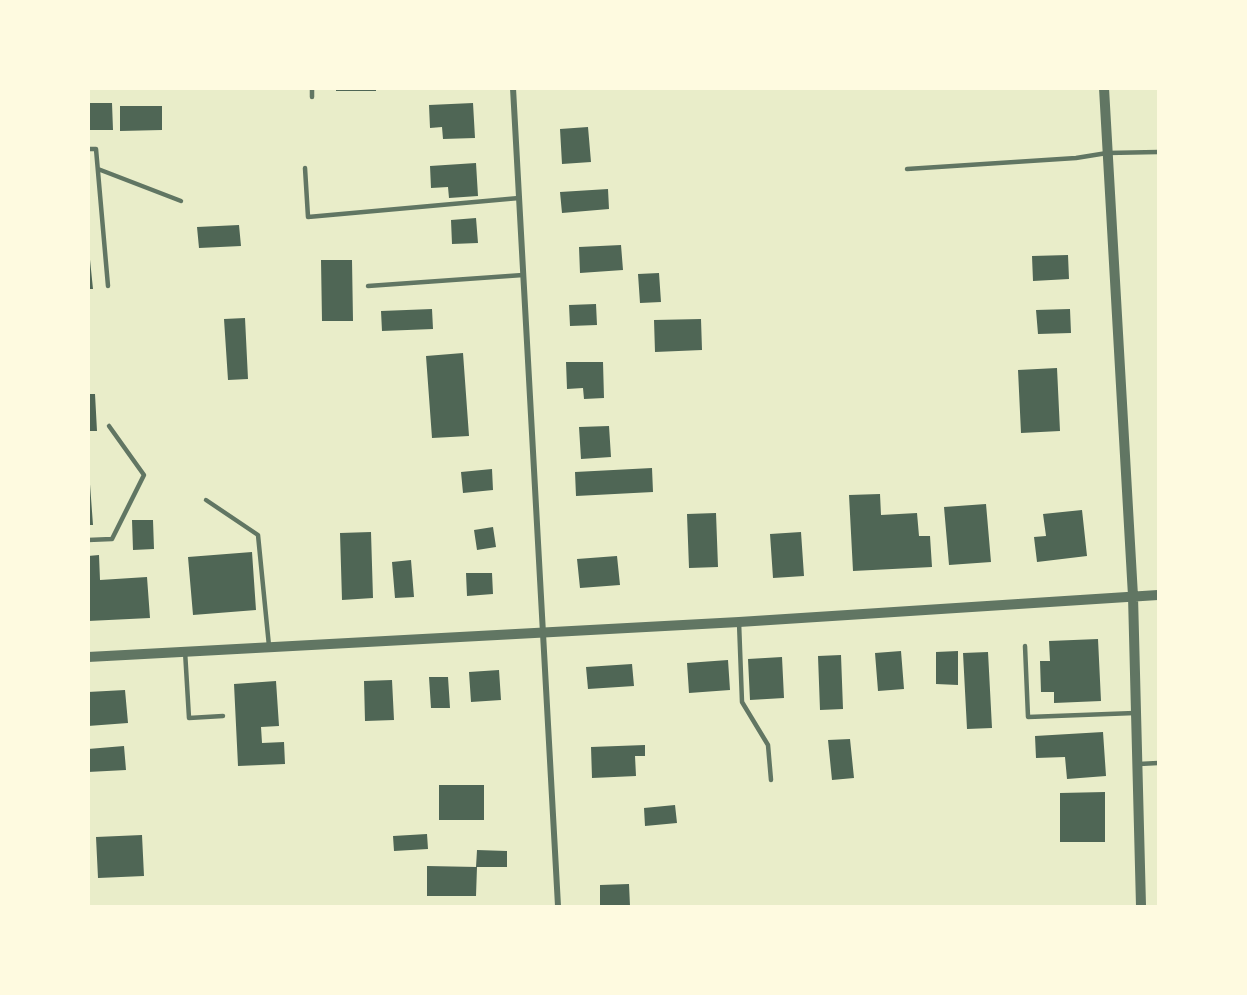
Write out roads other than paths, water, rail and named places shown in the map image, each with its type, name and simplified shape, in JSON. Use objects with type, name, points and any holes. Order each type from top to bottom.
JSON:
[{"type":"street","points":[[513,88],[558,906]]},
{"type":"street","points":[[1104,88],[1133,596],[1141,906]]},
{"type":"street","points":[[88,657],[739,622],[1158,595]]},
{"type":"lane","points":[[312,88],[312,97]]},
{"type":"lane","points":[[88,149],[96,148],[108,286]]},
{"type":"lane","points":[[907,169],[1076,158],[1107,153],[1158,152]]},
{"type":"lane","points":[[305,168],[308,217],[519,198]]},
{"type":"lane","points":[[98,169],[181,201]]},
{"type":"lane","points":[[368,286],[523,275]]},
{"type":"lane","points":[[88,540],[112,539],[144,475],[109,426]]},
{"type":"lane","points":[[206,500],[258,535],[270,648]]},
{"type":"lane","points":[[739,622],[742,702],[768,745],[771,780]]},
{"type":"lane","points":[[1025,646],[1028,717],[1135,713]]},
{"type":"lane","points":[[185,651],[189,718],[223,716]]},
{"type":"lane","points":[[1136,764],[1158,763]]}]
